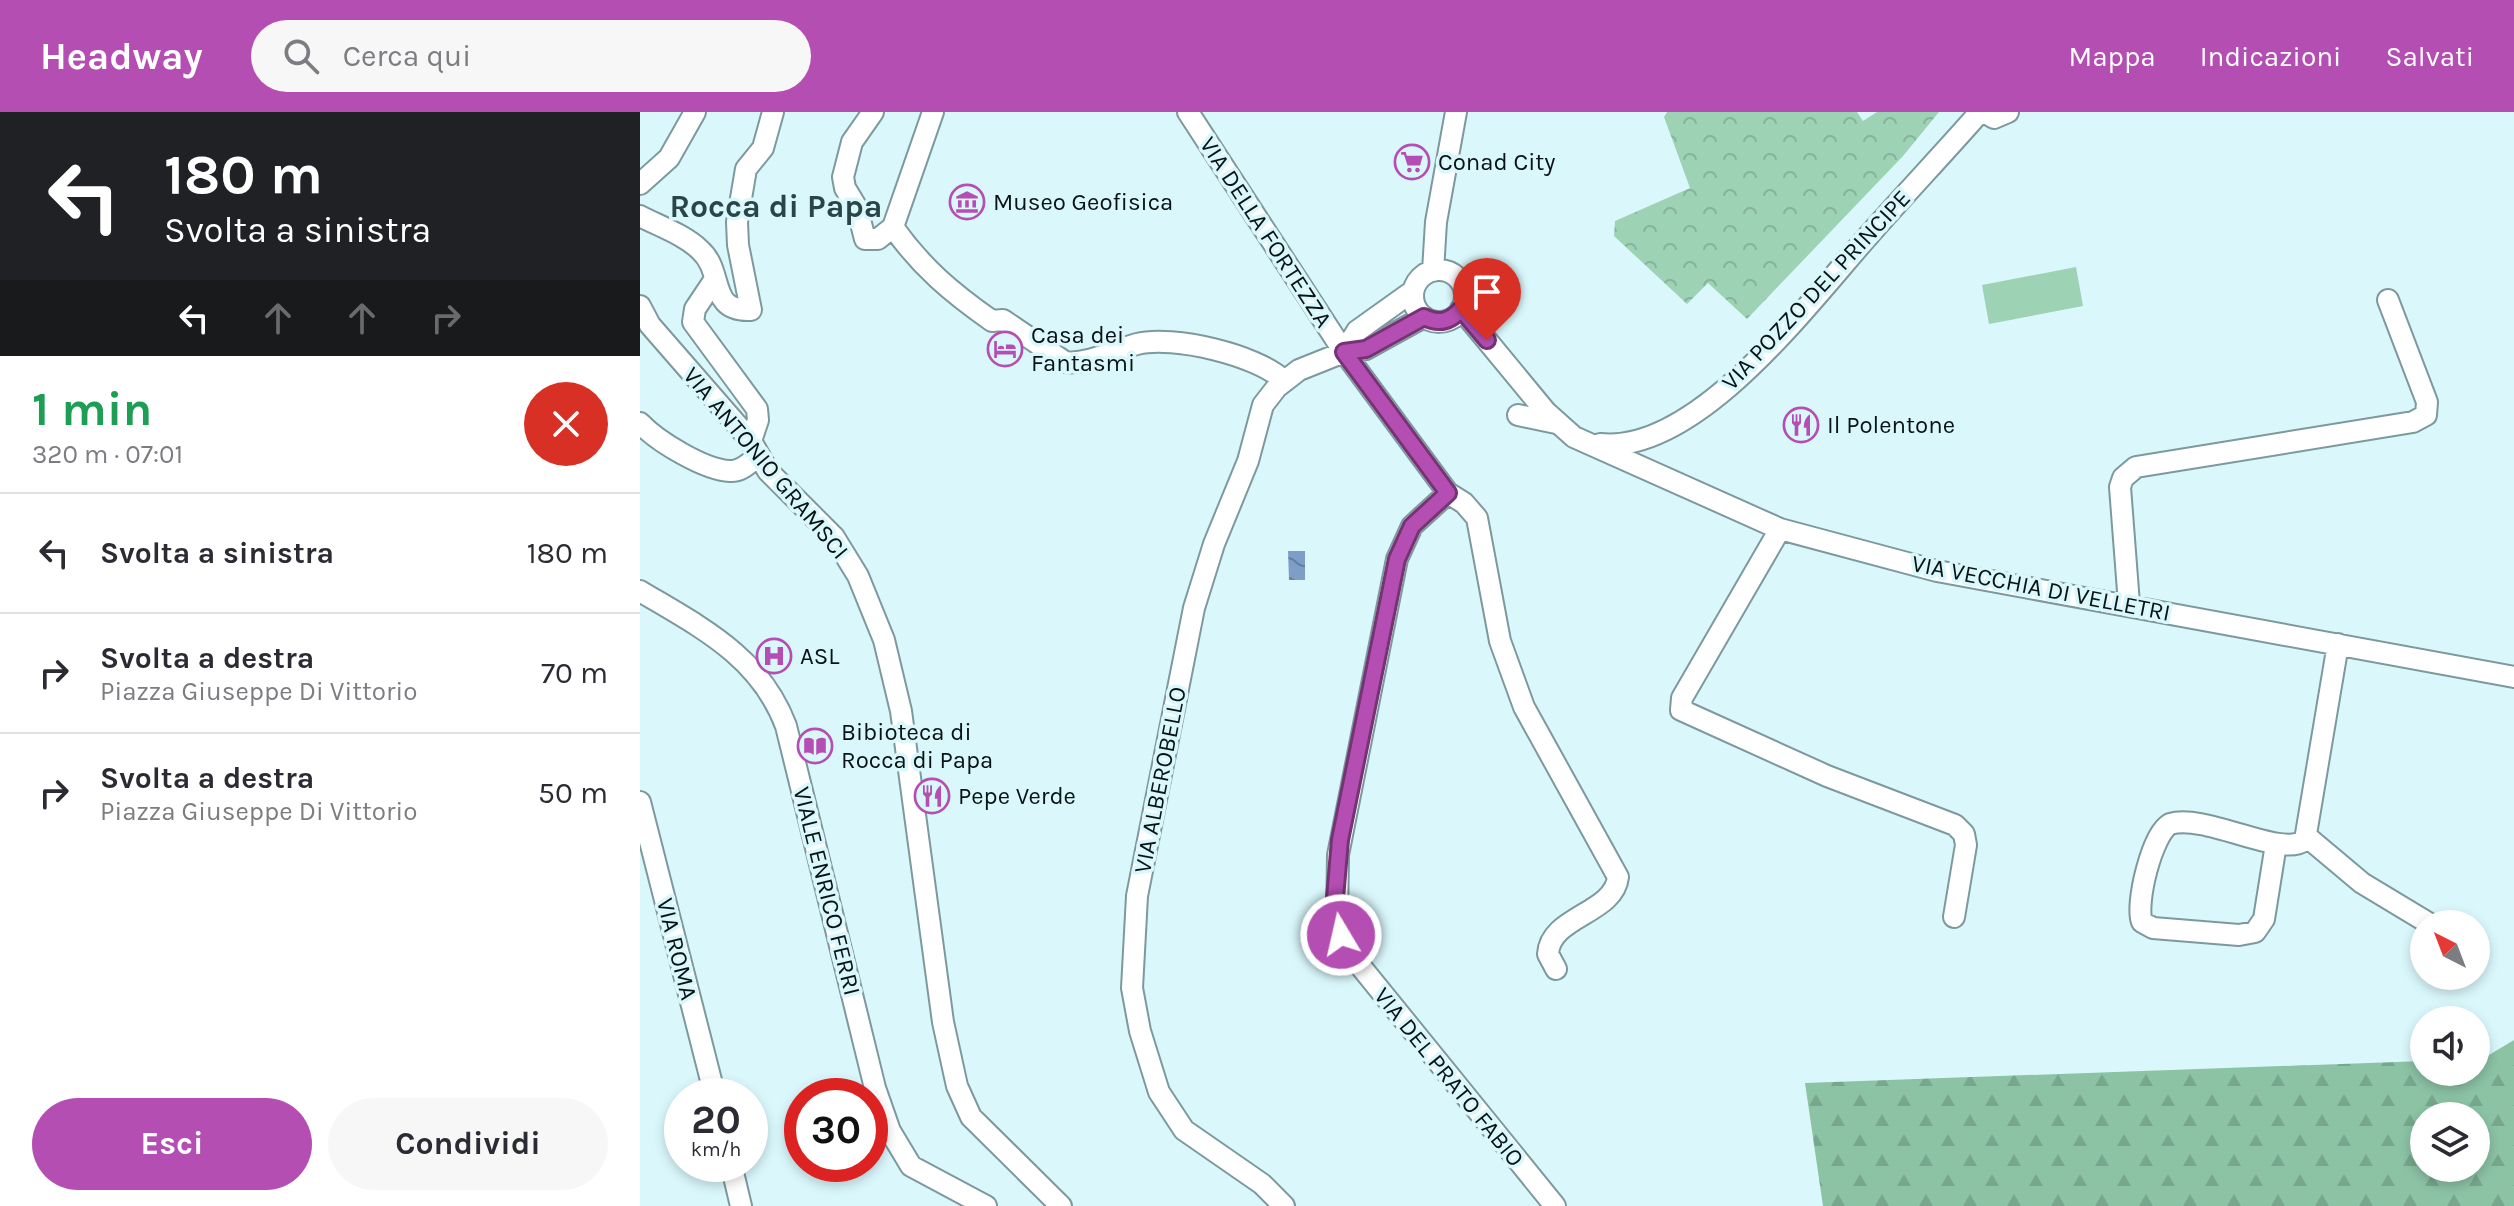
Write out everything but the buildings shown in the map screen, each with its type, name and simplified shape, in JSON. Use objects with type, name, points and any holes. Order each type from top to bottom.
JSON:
[{"type":"street","points":[[640,184],[669,158],[695,112]]},
{"type":"street","points":[[873,112],[852,142],[843,183],[855,203],[865,239],[878,239],[890,230],[933,112]]},
{"type":"street","name":"VIA DELLA FORTEZZA","points":[[1188,112],[1344,352],[1448,493],[1464,503],[1477,518],[1500,641],[1524,707],[1617,870],[1618,884],[1612,893],[1553,938],[1548,954],[1556,969]]},
{"type":"street","points":[[1433,271],[1436,222],[1456,112]]},
{"type":"street","points":[[1982,112],[1994,118],[2008,112]]},
{"type":"street","name":"VIA POZZO DEL PRINCIPE","points":[[1584,442],[1620,445],[1646,440],[1666,431],[1716,397],[1801,312],[1982,112]]},
{"type":"street","points":[[640,216],[700,249],[708,259],[729,307],[751,310],[738,245],[737,222],[746,169],[761,153],[771,122]]},
{"type":"street","points":[[890,230],[935,280],[992,321],[1003,320],[1068,363],[1141,343],[1163,341],[1218,351],[1259,363],[1283,380],[1344,352],[1366,349],[1424,317]]},
{"type":"street","points":[[1344,352],[1357,331],[1413,291],[1420,278],[1433,271],[1448,272],[1459,280],[1465,294],[1461,309],[1455,316],[1440,322],[1424,317],[1415,306],[1413,291]]},
{"type":"street","points":[[640,423],[666,445],[722,470],[742,468],[754,449],[757,409],[693,322],[695,309],[715,279]]},
{"type":"street","points":[[2129,604],[2120,487],[2123,478],[2136,467],[2413,422],[2426,415],[2427,402],[2388,300]]},
{"type":"street","name":"VIA ANTONIO GRAMSCI","points":[[640,306],[650,325],[754,449],[834,537],[858,576],[880,629],[904,730],[943,1022],[957,1086],[971,1117],[1061,1206]]},
{"type":"street","points":[[1461,309],[1556,423]]},
{"type":"street","name":"VIA ALBEROBELLO","points":[[1283,380],[1263,405],[1248,461],[1214,544],[1194,608],[1137,896],[1131,962],[1140,1031],[1169,1112],[1184,1130],[1262,1184],[1284,1206]]},
{"type":"street","points":[[1518,415],[1556,423]]},
{"type":"street","name":"VIA VECCHIA DI VELLETRI","points":[[1556,423],[1584,442],[1780,529],[1937,571],[2514,677]]},
{"type":"street","name":"VIA DEL PRATO FABIO","points":[[1448,493],[1412,526],[1397,559],[1342,829],[1335,884],[1337,919],[1349,952],[1555,1206]]},
{"type":"street","points":[[1780,529],[1682,698],[1681,710],[1827,776],[1955,825],[1964,834],[1966,845],[1954,917]]},
{"type":"street","name":"VIALE ENRICO FERRI","points":[[640,591],[736,650],[777,704],[786,726],[875,1088],[890,1131],[907,1161],[916,1170],[986,1206]]},
{"type":"street","points":[[2276,844],[2264,919],[2255,932],[2239,935],[2153,928],[2142,922],[2139,911],[2155,841],[2165,826],[2188,821],[2276,844],[2298,845],[2306,836],[2338,644]]},
{"type":"street","name":"VIA ROMA","points":[[640,802],[710,1078]]},
{"type":"street","points":[[2306,836],[2362,883],[2410,912]]},
{"type":"street","points":[[735,1182],[741,1206]]},
{"type":"green space","points":[[1667,112],[1857,112],[1863,121],[1877,112],[1939,112],[1903,156],[1747,319],[1708,283],[1687,304],[1614,236],[1615,221],[1690,188],[1664,117]]},
{"type":"green space","points":[[2076,267],[2083,306],[1989,324],[1982,285]]},
{"type":"green space","points":[[2514,1040],[2514,1206],[1823,1206],[1805,1083],[2410,1061],[2410,1086],[2490,1086],[2490,1054]]},
{"type":"water","points":[[1288,551],[1305,551],[1305,580],[1289,580]]},
{"type":"place","name":"Conad City","points":[[1412,162]]},
{"type":"place","name":"Museo Geofisica","points":[[967,202]]},
{"type":"place","name":"Casa dei Fantasmi","points":[[1005,349]]},
{"type":"place","name":"Il Polentone","points":[[1801,425]]},
{"type":"place","name":"ASL","points":[[774,656]]},
{"type":"place","name":"Bibioteca di Rocca di Papa","points":[[815,746]]},
{"type":"place","name":"Pepe Verde","points":[[932,796]]},
{"type":"district","name":"Rocca di Papa","points":[[776,206]]},
{"type":"route","points":[[1341,935],[1335,898],[1340,840],[1397,559],[1412,526],[1448,493],[1344,352],[1366,349],[1424,317],[1431,321],[1448,320],[1461,309],[1487,340]]}]
